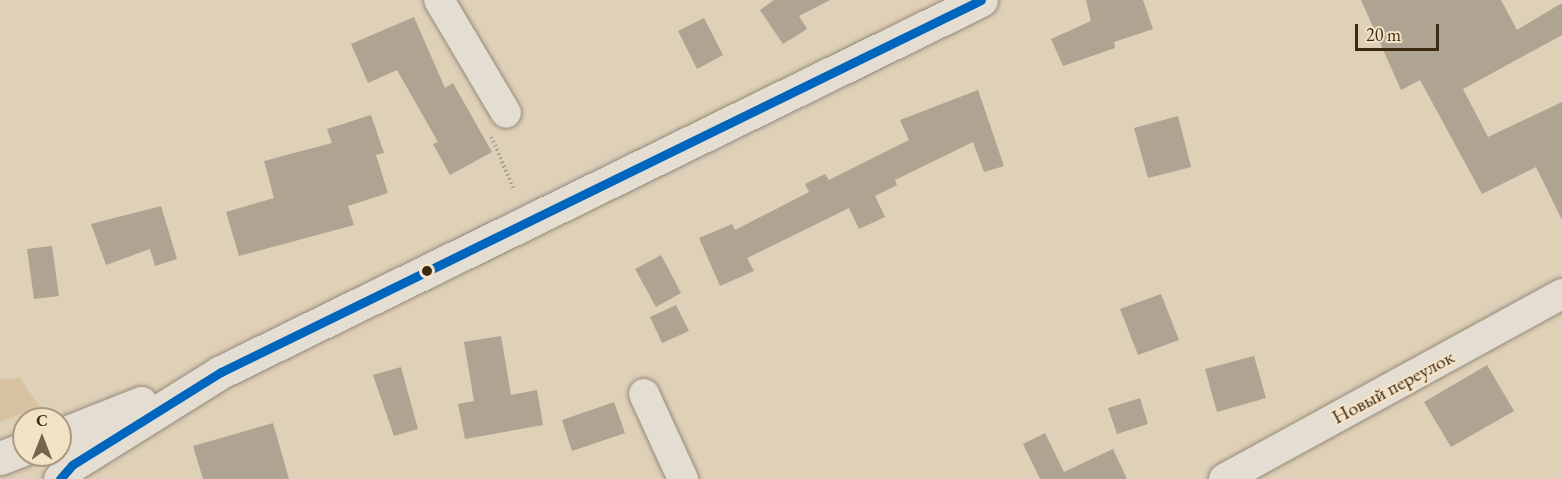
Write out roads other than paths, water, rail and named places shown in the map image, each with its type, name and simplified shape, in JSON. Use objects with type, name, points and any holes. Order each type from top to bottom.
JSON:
[{"type":"main road","points":[[72,430],[221,372],[981,0]]},
{"type":"main road","points":[[67,474],[221,372]]},
{"type":"street","points":[[439,0],[506,113]]},
{"type":"street","name":"Новый переулок","points":[[1224,479],[1562,294]]},
{"type":"street","points":[[644,394],[683,479]]}]
